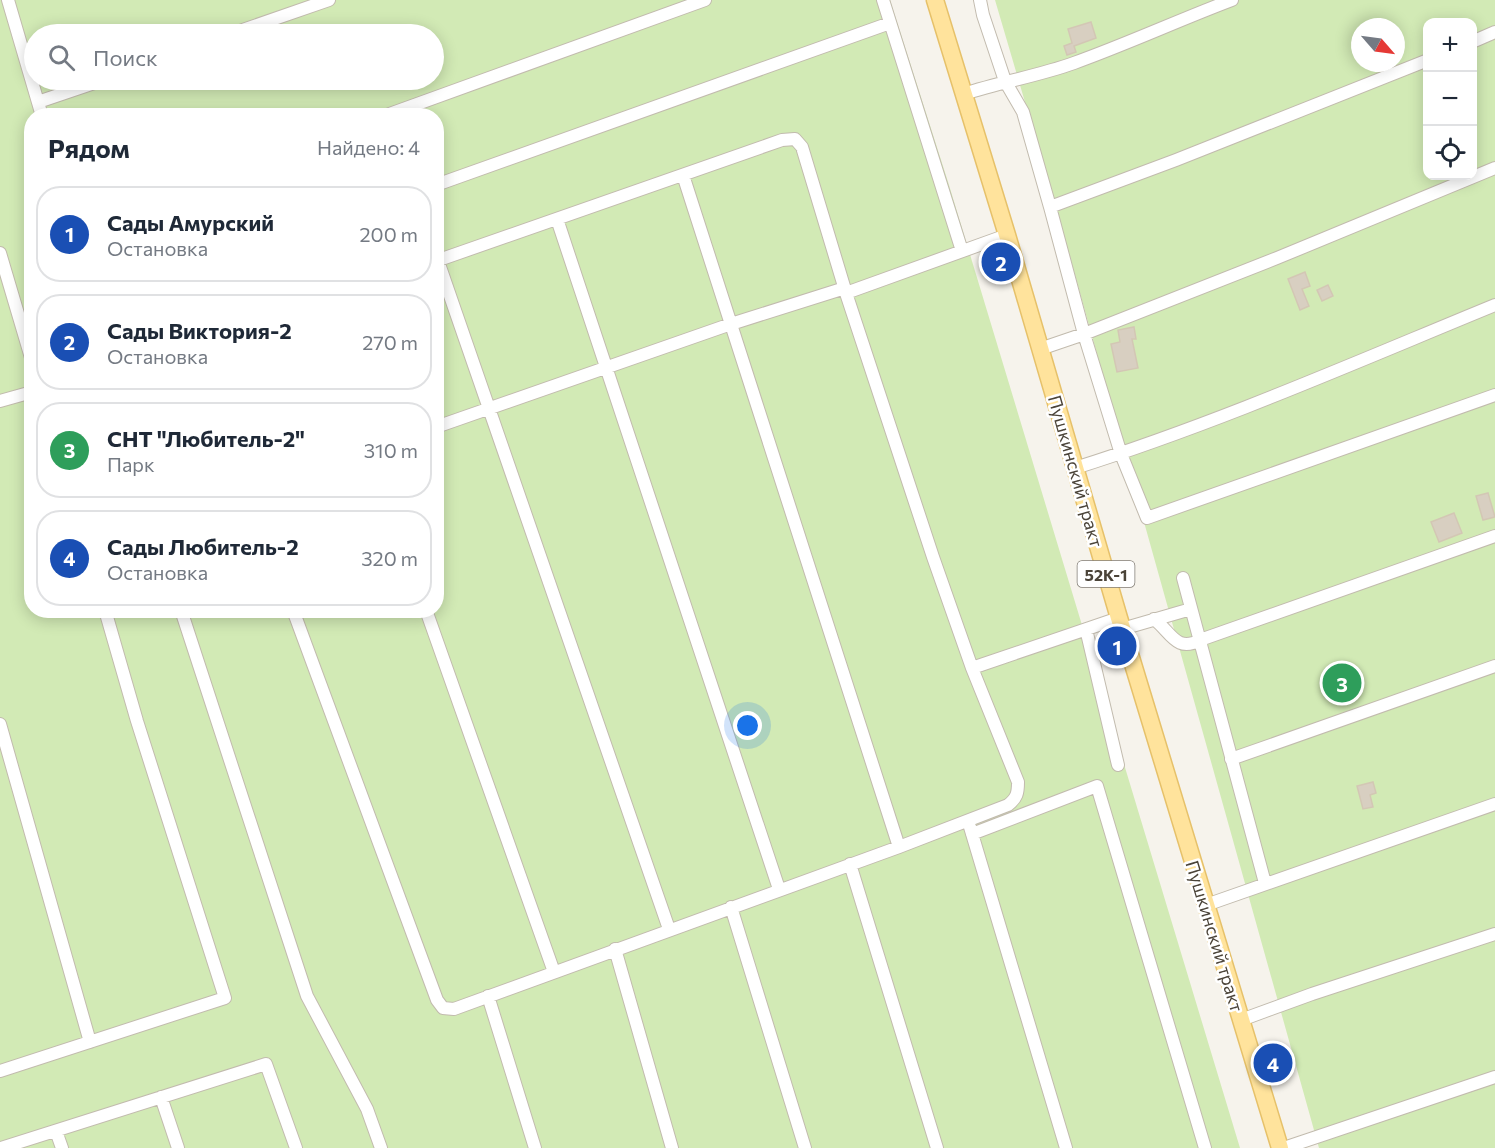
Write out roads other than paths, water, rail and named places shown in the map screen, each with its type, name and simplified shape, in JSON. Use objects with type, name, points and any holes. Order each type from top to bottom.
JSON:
[{"type":"main road","name":"Пушкинский тракт","points":[[935,0],[1007,235],[1120,623],[1282,1148]]},
{"type":"lane","points":[[8,0],[24,54]]},
{"type":"lane","points":[[260,24],[329,0]]},
{"type":"lane","points":[[406,108],[705,0]]},
{"type":"lane","points":[[883,0],[962,251]]},
{"type":"lane","points":[[980,0],[1005,81],[1023,112],[1084,334],[1121,454],[1147,518],[1495,395]]},
{"type":"lane","points":[[964,94],[1073,63],[1232,0]]},
{"type":"lane","points":[[444,182],[890,23]]},
{"type":"lane","points":[[1477,40],[1495,32]]},
{"type":"lane","points":[[1050,207],[1176,160],[1423,62]]},
{"type":"lane","points":[[34,90],[40,108]]},
{"type":"lane","points":[[38,102],[73,90]]},
{"type":"lane","points":[[296,618],[437,1000],[443,1008],[454,1009],[899,847],[1008,805],[1015,800],[1018,782],[972,668],[845,290],[802,147],[795,139],[782,140],[444,259]]},
{"type":"lane","points":[[1040,349],[1084,334],[1495,168]]},
{"type":"lane","points":[[682,175],[899,847]]},
{"type":"lane","points":[[557,219],[779,890]]},
{"type":"lane","points":[[444,424],[731,324],[845,290],[1007,235]]},
{"type":"lane","points":[[0,253],[24,334]]},
{"type":"lane","points":[[444,281],[669,929]]},
{"type":"lane","points":[[1075,468],[1121,454],[1248,406],[1495,305]]},
{"type":"lane","points":[[0,401],[24,394]]},
{"type":"lane","points":[[1154,619],[1180,644],[1190,646],[1200,640],[1495,536]]},
{"type":"lane","points":[[1183,578],[1265,883]]},
{"type":"lane","points":[[972,668],[1086,629],[1154,619],[1191,609]]},
{"type":"lane","points":[[0,1071],[225,998],[137,721],[107,618]]},
{"type":"lane","points":[[184,618],[307,996],[367,1109],[381,1148]]},
{"type":"lane","points":[[429,618],[554,972]]},
{"type":"lane","points":[[1086,629],[1118,765]]},
{"type":"lane","points":[[1231,759],[1495,666]]},
{"type":"lane","points":[[0,724],[90,1042]]},
{"type":"lane","points":[[972,834],[1097,786],[1205,1148]]},
{"type":"lane","points":[[1206,905],[1495,804]]},
{"type":"lane","points":[[968,820],[1065,1148]]},
{"type":"lane","points":[[850,864],[937,1148]]},
{"type":"lane","points":[[731,907],[805,1148]]},
{"type":"lane","points":[[1241,1020],[1312,994],[1495,934]]},
{"type":"lane","points":[[615,949],[672,1148]]},
{"type":"lane","points":[[488,996],[535,1148]]},
{"type":"lane","points":[[1,1148],[266,1064],[296,1148]]},
{"type":"lane","points":[[1282,1148],[1495,1077]]},
{"type":"lane","points":[[161,1097],[178,1148]]},
{"type":"lane","points":[[56,1131],[62,1148]]},
{"type":"place","name":"Сады Виктория-2","points":[[1001,262]]},
{"type":"place","name":"Сады Амурский","points":[[1117,646]]},
{"type":"place","name":"СНТ \"Любитель-2\"","points":[[1342,683]]},
{"type":"place","name":"Сады Любитель-2","points":[[1273,1063]]}]
